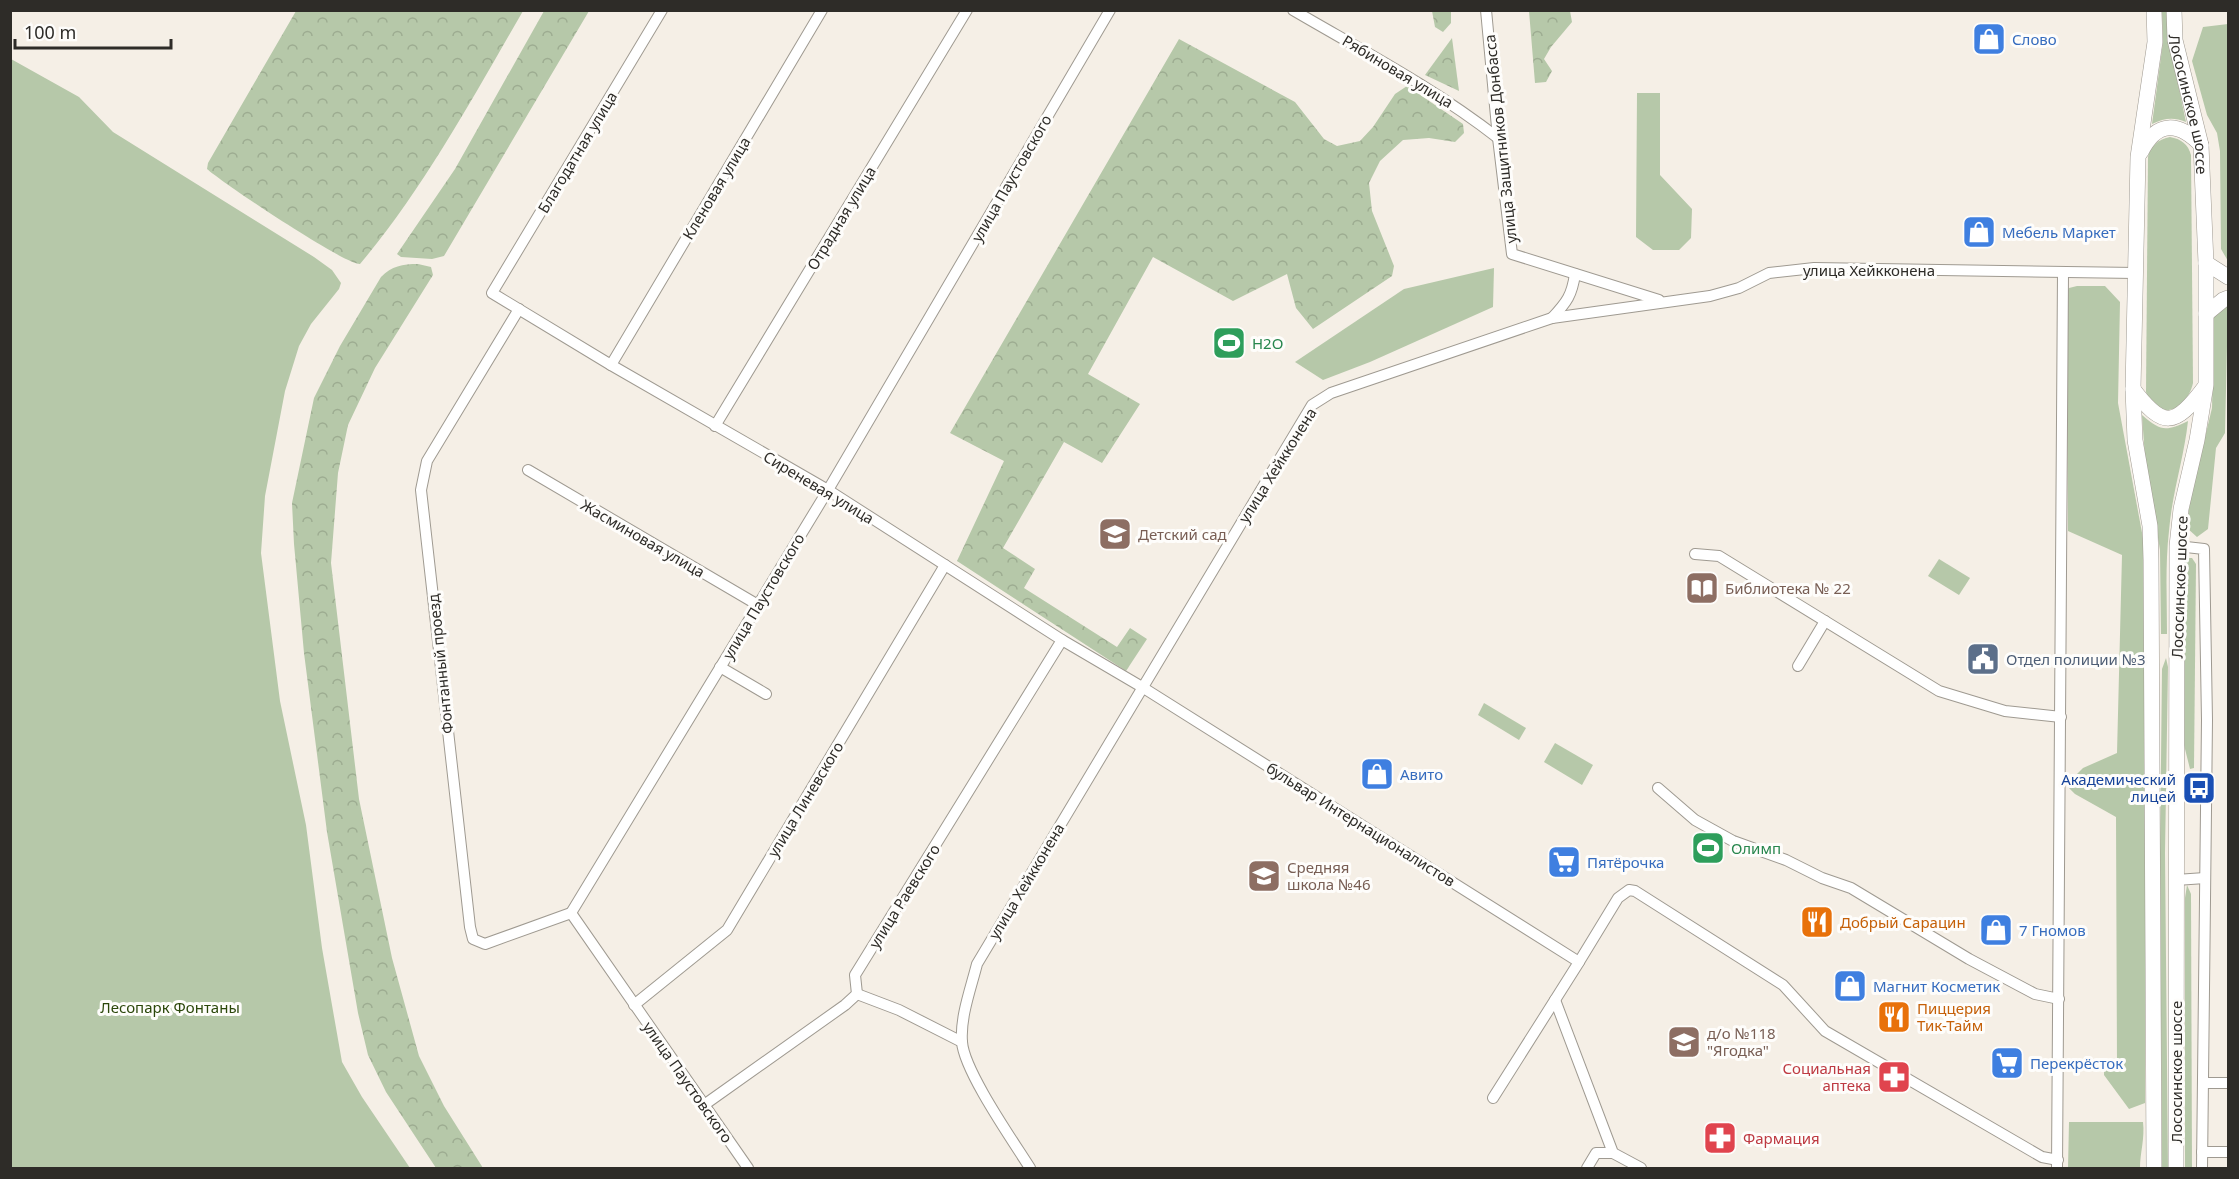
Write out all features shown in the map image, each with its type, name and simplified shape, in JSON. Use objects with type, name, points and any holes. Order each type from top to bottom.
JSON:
[{"type":"street","name":"Благодатная улица","points":[[492,293],[662,10]]},
{"type":"street","name":"Кленовая улица","points":[[610,365],[822,10]]},
{"type":"street","name":"Отрадная улица","points":[[715,426],[967,10]]},
{"type":"street","name":"улица Паустовского","points":[[748,1168],[571,913],[828,490],[1110,10]]},
{"type":"street","name":"Рябиновая улица","points":[[1293,10],[1424,86],[1462,110],[1498,138]]},
{"type":"street","name":"улица Защитников Донбасса","points":[[1486,10],[1512,254],[1663,301]]},
{"type":"street","name":"Лососинское шоссе","points":[[2154,10],[2155,42],[2138,157],[2133,389],[2135,440],[2150,526],[2154,1168]]},
{"type":"street","name":"Лососинское шоссе","points":[[2174,10],[2175,40],[2201,146],[2206,263],[2206,385],[2197,440],[2181,509],[2177,546],[2176,1168]]},
{"type":"street","points":[[2138,157],[2151,136],[2168,128],[2174,127],[2187,132],[2201,146]]},
{"type":"street","points":[[2206,263],[2229,277]]},
{"type":"street","name":"улица Хейкконена","points":[[1030,1168],[969,1068],[962,1042],[964,1020],[977,964],[1312,405],[1331,393],[1552,318],[1710,296],[1739,288],[1769,273],[1807,268],[2136,273]]},
{"type":"street","points":[[1493,1098],[1618,898],[1629,890],[1635,891],[1783,985],[1825,1031],[2057,1164],[2062,272]]},
{"type":"street","points":[[1552,318],[1567,302],[1575,274]]},
{"type":"street","name":"Сиреневая улица","points":[[492,293],[610,365],[828,490],[1062,640],[1142,687]]},
{"type":"street","points":[[2206,314],[2229,298]]},
{"type":"street","name":"Фонтанный проезд","points":[[519,309],[427,461],[421,490],[473,939],[485,944],[571,913]]},
{"type":"street","points":[[2133,389],[2153,412],[2165,418],[2177,417],[2187,410],[2206,385]]},
{"type":"street","name":"Жасминовая улица","points":[[528,470],[758,605]]},
{"type":"street","points":[[2177,546],[2204,549],[2206,720],[2202,1168]]},
{"type":"street","points":[[1695,554],[1719,556],[1939,691],[2006,711],[2061,717]]},
{"type":"street","name":"улица Линевского","points":[[634,1005],[727,930],[945,565]]},
{"type":"street","points":[[1798,666],[1825,621]]},
{"type":"street","name":"улица Раевского","points":[[857,994],[855,975],[1062,640]]},
{"type":"street","points":[[2152,650],[2177,649]]},
{"type":"street","points":[[720,668],[766,694]]},
{"type":"street","name":"бульвар Интернационалистов","points":[[1142,687],[1579,962]]},
{"type":"street","points":[[1658,788],[1695,820],[1733,841],[1786,860],[1822,878],[1851,888],[1969,959],[2035,994],[2059,999]]},
{"type":"street","points":[[2176,880],[2205,878]]},
{"type":"street","points":[[704,1105],[845,1005],[857,994],[899,1010],[962,1042]]},
{"type":"street","points":[[1555,1000],[1613,1153]]},
{"type":"street","points":[[2203,1083],[2229,1083]]},
{"type":"street","points":[[2202,1152],[2229,1152]]},
{"type":"street","points":[[1587,1168],[1596,1153],[1613,1153],[1641,1168]]},
{"type":"green space","points":[[296,11],[523,11],[427,173],[360,264],[332,252],[309,238],[207,169],[208,163]]},
{"type":"green space","points":[[544,11],[589,11],[444,256],[432,259],[401,257],[397,254],[455,169]]},
{"type":"green space","points":[[1432,11],[1451,11],[1451,23],[1443,32],[1435,27]]},
{"type":"green space","points":[[1529,11],[1570,11],[1572,22],[1544,59],[1552,71],[1546,82],[1535,83]]},
{"type":"green space","points":[[2162,11],[2168,11],[2169,41],[2186,122],[2169,119],[2152,124],[2163,42]]},
{"type":"green space","points":[[2228,24],[2228,261],[2221,249],[2220,151],[2217,133],[2207,115],[2192,61],[2203,27]]},
{"type":"green space","points":[[1452,38],[1459,91],[1425,75]]},
{"type":"green space","points":[[1179,39],[1295,102],[1324,139],[1337,146],[1360,141],[1373,127],[1395,94],[1407,86],[1463,124],[1464,133],[1455,142],[1429,138],[1403,140],[1380,161],[1369,183],[1372,211],[1394,266],[1392,276],[1313,329],[1296,308],[1287,274],[1233,301],[1153,257],[1088,374],[1140,404],[1102,463],[1064,442],[1003,548],[1035,569],[1024,588],[1117,647],[1130,628],[1147,639],[1126,671],[957,561],[1004,461],[950,433]]},
{"type":"green space","name":"Лесопарк Фонтаны","points":[[11,59],[79,97],[113,132],[314,257],[332,270],[341,283],[339,289],[311,324],[299,346],[285,391],[265,496],[261,553],[280,701],[306,825],[322,948],[342,1062],[362,1097],[410,1168],[11,1168]]},
{"type":"green space","points":[[1637,93],[1660,93],[1660,175],[1692,209],[1691,238],[1679,250],[1653,250],[1636,237]]},
{"type":"green space","points":[[2170,137],[2184,143],[2191,155],[2193,383],[2190,392],[2179,406],[2165,410],[2151,402],[2146,392],[2148,157],[2156,144]]},
{"type":"green space","points":[[418,264],[431,267],[433,275],[375,368],[348,425],[338,473],[331,563],[359,799],[392,958],[419,1056],[444,1106],[483,1168],[436,1168],[386,1092],[368,1055],[358,1013],[327,832],[304,653],[294,544],[292,503],[314,398],[340,346],[381,277],[398,266]]},
{"type":"green space","points":[[1494,268],[1493,307],[1370,362],[1323,380],[1295,362],[1404,289]]},
{"type":"green space","points":[[2105,286],[2120,302],[2118,403],[2145,549],[2145,1103],[2129,1109],[2104,1075],[2104,1067],[2117,1066],[2116,817],[2075,794],[2066,785],[2083,768],[2117,753],[2122,555],[2068,531],[2067,292],[2069,288]]},
{"type":"green space","points":[[2228,303],[2225,433],[2216,448],[2208,529],[2197,537],[2187,528],[2190,500],[2212,408],[2214,317]]},
{"type":"green space","points":[[2142,415],[2164,428],[2174,427],[2188,421],[2169,531],[2167,634],[2161,634],[2160,550],[2145,458]]},
{"type":"green space","points":[[2187,558],[2192,558],[2196,564],[2194,768],[2190,769],[2184,745],[2184,565]]},
{"type":"green space","points":[[1939,559],[1970,578],[1959,595],[1928,576]]},
{"type":"green space","points":[[2166,658],[2168,667],[2165,853],[2168,1168],[2162,1168],[2160,854],[2162,669]]},
{"type":"green space","points":[[1484,703],[1526,728],[1519,740],[1478,715]]},
{"type":"green space","points":[[1555,743],[1593,765],[1582,785],[1544,762]]},
{"type":"green space","points":[[2187,885],[2191,894],[2192,1168],[2185,1168],[2185,898]]},
{"type":"green space","points":[[2069,1122],[2143,1122],[2140,1168],[2068,1168]]},
{"type":"place","name":"Слово","points":[[1989,39]]},
{"type":"place","name":"Мебель Маркет","points":[[1979,232]]},
{"type":"place","name":"H2O","points":[[1229,343]]},
{"type":"place","name":"Детский сад","points":[[1115,534]]},
{"type":"place","name":"Библиотека № 22","points":[[1702,588]]},
{"type":"place","name":"Отдел полиции №3","points":[[1983,659]]},
{"type":"place","name":"Авито","points":[[1377,774]]},
{"type":"place","name":"Академический лицей","points":[[2199,788]]},
{"type":"place","name":"Олимп","points":[[1708,848]]},
{"type":"place","name":"Пятёрочка","points":[[1564,862]]},
{"type":"place","name":"Средняя школа №46","points":[[1264,876]]},
{"type":"place","name":"Добрый Сарацин","points":[[1817,922]]},
{"type":"place","name":"7 Гномов","points":[[1996,930]]},
{"type":"place","name":"Магнит Косметик","points":[[1850,986]]},
{"type":"place","name":"Пиццерия Тик-Тайм","points":[[1894,1017]]},
{"type":"place","name":"д/о №118 \"Ягодка\"","points":[[1684,1042]]},
{"type":"place","name":"Перекрёсток","points":[[2007,1063]]},
{"type":"place","name":"Социальная аптека","points":[[1894,1077]]},
{"type":"place","name":"Фармация","points":[[1720,1138]]}]
